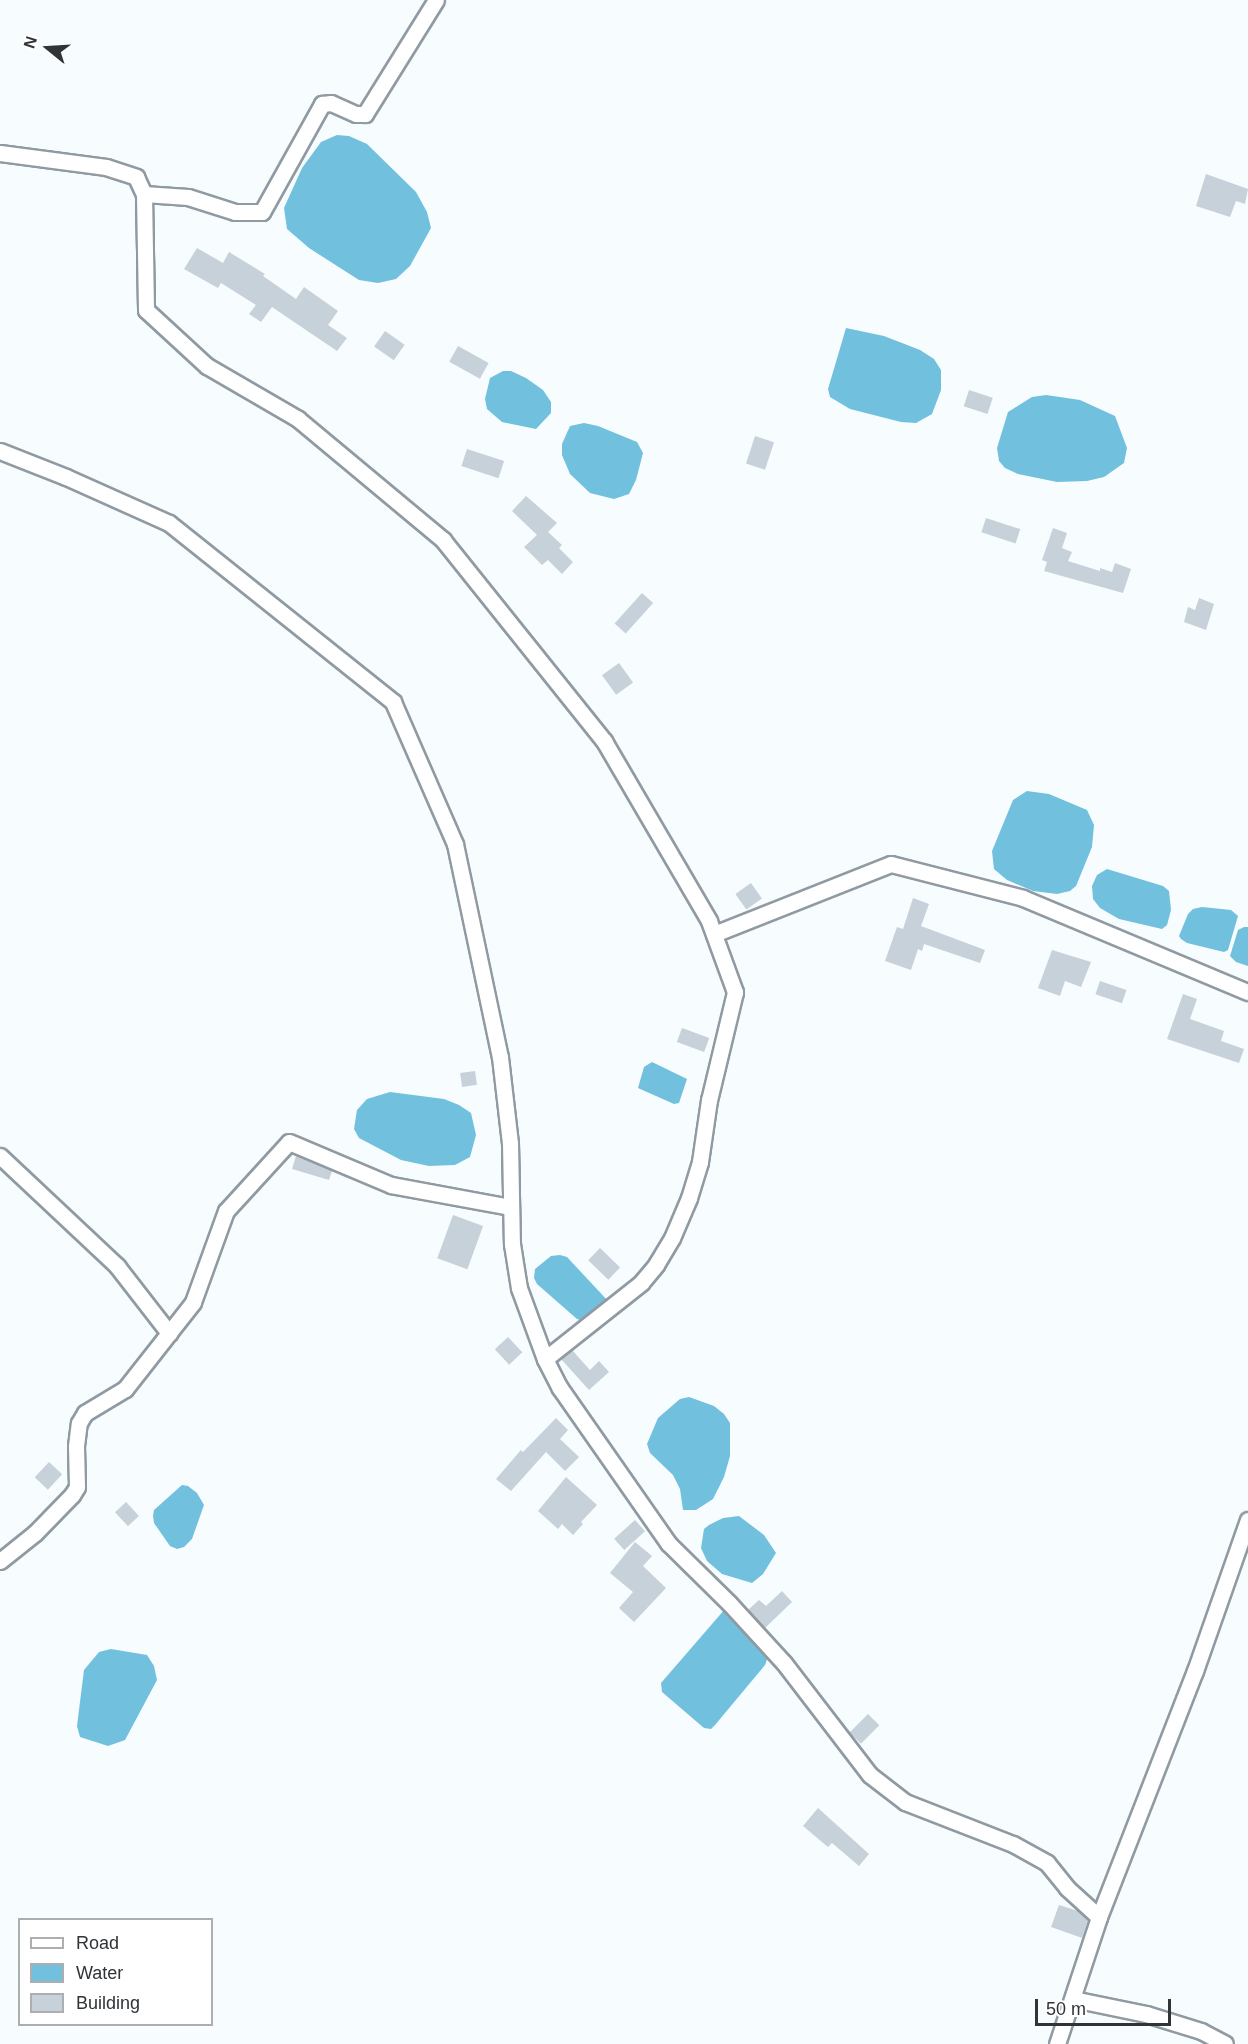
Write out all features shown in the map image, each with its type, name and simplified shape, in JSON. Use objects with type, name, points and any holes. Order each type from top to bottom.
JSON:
[{"type":"street","points":[[144,194],[188,197],[235,212],[262,212],[322,104],[331,104],[357,114],[365,114],[436,0]]},
{"type":"street","points":[[0,153],[106,167],[136,177],[144,194],[146,310],[207,366],[298,419],[443,540],[604,741],[709,921],[735,992],[710,1100],[700,1162],[689,1198],[672,1238],[656,1265],[641,1283],[545,1359]]},
{"type":"street","points":[[0,451],[66,477],[169,523],[393,702],[455,844],[500,1057],[510,1143],[512,1244],[519,1288],[545,1359],[560,1388],[668,1543],[729,1603],[784,1663],[870,1775],[905,1802],[1013,1844],[1047,1863],[1067,1888],[1099,1917]]},
{"type":"street","points":[[714,934],[891,864],[1023,898],[1248,992]]},
{"type":"street","points":[[0,1561],[35,1533],[77,1487],[75,1446],[79,1423],[85,1413],[125,1389],[193,1302],[226,1211],[289,1142],[391,1185],[511,1207]]},
{"type":"street","points":[[0,1156],[117,1266],[169,1333]]},
{"type":"street","points":[[1057,2044],[1099,1917],[1194,1671],[1248,1520]]},
{"type":"street","points":[[1073,1999],[1146,2014],[1201,2031],[1225,2044]]},
{"type":"water","points":[[337,135],[349,136],[367,144],[416,192],[427,212],[431,228],[410,266],[396,279],[378,283],[359,280],[309,248],[287,229],[284,208],[302,168],[321,142]]},
{"type":"water","points":[[846,328],[884,336],[920,350],[934,359],[941,370],[941,390],[932,414],[916,423],[901,422],[850,409],[830,397],[828,389]]},
{"type":"water","points":[[503,371],[511,371],[526,378],[543,390],[551,402],[551,413],[536,429],[502,422],[487,409],[485,399],[490,378]]},
{"type":"water","points":[[1046,395],[1080,400],[1115,416],[1127,448],[1124,463],[1104,477],[1087,481],[1057,482],[1018,474],[1005,468],[999,461],[997,448],[1008,412],[1032,397]]},
{"type":"water","points":[[584,423],[598,426],[637,442],[643,453],[636,480],[629,494],[614,499],[590,493],[570,474],[562,455],[562,444],[570,426]]},
{"type":"water","points":[[1027,791],[1049,794],[1087,810],[1094,825],[1092,847],[1076,886],[1070,891],[1057,894],[1033,891],[1007,880],[994,869],[992,851],[1013,800]]},
{"type":"water","points":[[1107,869],[1163,886],[1169,891],[1171,910],[1167,925],[1162,929],[1119,919],[1100,908],[1093,899],[1092,886],[1097,875]]},
{"type":"water","points":[[1202,907],[1231,910],[1238,916],[1228,950],[1224,952],[1187,943],[1179,936],[1188,914],[1193,909]]},
{"type":"water","points":[[1248,927],[1248,966],[1236,962],[1230,956],[1238,930]]},
{"type":"water","points":[[652,1062],[687,1079],[679,1103],[674,1104],[638,1088],[644,1067]]},
{"type":"water","points":[[390,1092],[444,1099],[471,1113],[476,1135],[470,1157],[455,1165],[429,1166],[401,1160],[359,1138],[354,1129],[357,1110],[367,1099]]},
{"type":"water","points":[[551,1256],[567,1257],[608,1301],[583,1321],[577,1319],[537,1284],[534,1278],[535,1269]]},
{"type":"water","points":[[689,1397],[714,1406],[730,1423],[730,1456],[724,1477],[713,1499],[696,1510],[683,1510],[680,1489],[673,1475],[650,1453],[647,1444],[658,1418],[680,1399]]},
{"type":"water","points":[[182,1485],[188,1486],[197,1493],[204,1505],[192,1539],[184,1547],[177,1549],[170,1546],[154,1523],[153,1516],[154,1510]]},
{"type":"water","points":[[739,1516],[764,1535],[776,1553],[763,1574],[752,1583],[722,1574],[707,1561],[701,1548],[704,1529],[723,1518]]},
{"type":"water","points":[[725,1609],[769,1654],[765,1665],[715,1725],[711,1729],[704,1728],[662,1692],[661,1683]]},
{"type":"water","points":[[111,1649],[147,1655],[154,1666],[157,1680],[125,1740],[108,1746],[80,1737],[77,1726],[84,1670],[99,1652]]},
{"type":"building","points":[[1206,174],[1248,189],[1245,204],[1236,201],[1230,217],[1196,206]]},
{"type":"building","points":[[197,248],[223,263],[229,252],[265,274],[263,276],[296,299],[304,287],[338,311],[328,325],[347,338],[337,351],[272,307],[261,322],[249,314],[256,305],[221,283],[218,288],[184,269]]},
{"type":"building","points":[[385,331],[405,345],[394,360],[374,347]]},
{"type":"building","points":[[458,346],[489,363],[480,379],[449,362]]},
{"type":"building","points":[[969,390],[993,398],[988,414],[964,406]]},
{"type":"building","points":[[755,436],[774,442],[765,470],[746,464]]},
{"type":"building","points":[[467,449],[504,461],[499,478],[461,466]]},
{"type":"building","points":[[526,496],[557,523],[548,532],[562,545],[559,548],[573,562],[562,574],[548,560],[542,565],[524,547],[537,535],[512,511]]},
{"type":"building","points":[[986,518],[1020,529],[1016,543],[981,532]]},
{"type":"building","points":[[1053,528],[1067,533],[1062,548],[1072,552],[1068,561],[1100,571],[1100,568],[1112,572],[1115,563],[1131,569],[1123,593],[1044,571],[1047,562],[1042,560]]},
{"type":"building","points":[[642,593],[653,603],[626,634],[615,623]]},
{"type":"building","points":[[1199,598],[1214,604],[1206,630],[1184,622],[1188,607],[1195,610]]},
{"type":"building","points":[[619,663],[633,682],[616,695],[602,675]]},
{"type":"building","points":[[751,883],[762,899],[746,909],[735,894]]},
{"type":"building","points":[[913,898],[929,904],[921,926],[985,950],[980,963],[924,944],[922,951],[918,949],[911,970],[885,961],[897,927],[903,929]]},
{"type":"building","points":[[1052,950],[1091,962],[1081,987],[1065,981],[1060,996],[1038,988]]},
{"type":"building","points":[[1100,981],[1126,990],[1122,1003],[1095,994]]},
{"type":"building","points":[[1183,994],[1197,999],[1190,1019],[1224,1031],[1221,1041],[1244,1049],[1239,1063],[1167,1039]]},
{"type":"building","points":[[682,1028],[709,1038],[704,1052],[677,1042]]},
{"type":"building","points":[[475,1071],[477,1085],[462,1087],[460,1073]]},
{"type":"building","points":[[296,1156],[332,1171],[329,1180],[292,1169]]},
{"type":"building","points":[[453,1215],[483,1226],[467,1269],[437,1258]]},
{"type":"building","points":[[600,1248],[620,1267],[608,1280],[588,1260]]},
{"type":"building","points":[[508,1337],[522,1352],[509,1365],[495,1349]]},
{"type":"building","points":[[572,1350],[590,1370],[599,1361],[609,1372],[589,1390],[561,1359]]},
{"type":"building","points":[[556,1418],[568,1430],[560,1439],[579,1457],[565,1471],[546,1452],[511,1491],[496,1479],[521,1450],[523,1452]]},
{"type":"building","points":[[49,1462],[62,1474],[48,1490],[35,1477]]},
{"type":"building","points":[[566,1477],[597,1505],[581,1522],[583,1524],[573,1535],[562,1524],[558,1529],[538,1511]]},
{"type":"building","points":[[126,1502],[139,1516],[128,1526],[115,1512]]},
{"type":"building","points":[[635,1520],[645,1531],[624,1550],[614,1539]]},
{"type":"building","points":[[635,1542],[652,1556],[643,1566],[666,1588],[634,1622],[619,1608],[633,1592],[610,1573]]},
{"type":"building","points":[[782,1591],[792,1602],[765,1628],[748,1610],[759,1600],[766,1606]]},
{"type":"building","points":[[868,1714],[879,1725],[861,1744],[850,1732]]},
{"type":"building","points":[[818,1808],[869,1854],[859,1866],[832,1843],[828,1847],[803,1826]]},
{"type":"building","points":[[1059,1905],[1078,1911],[1088,1920],[1082,1938],[1051,1927]]}]
